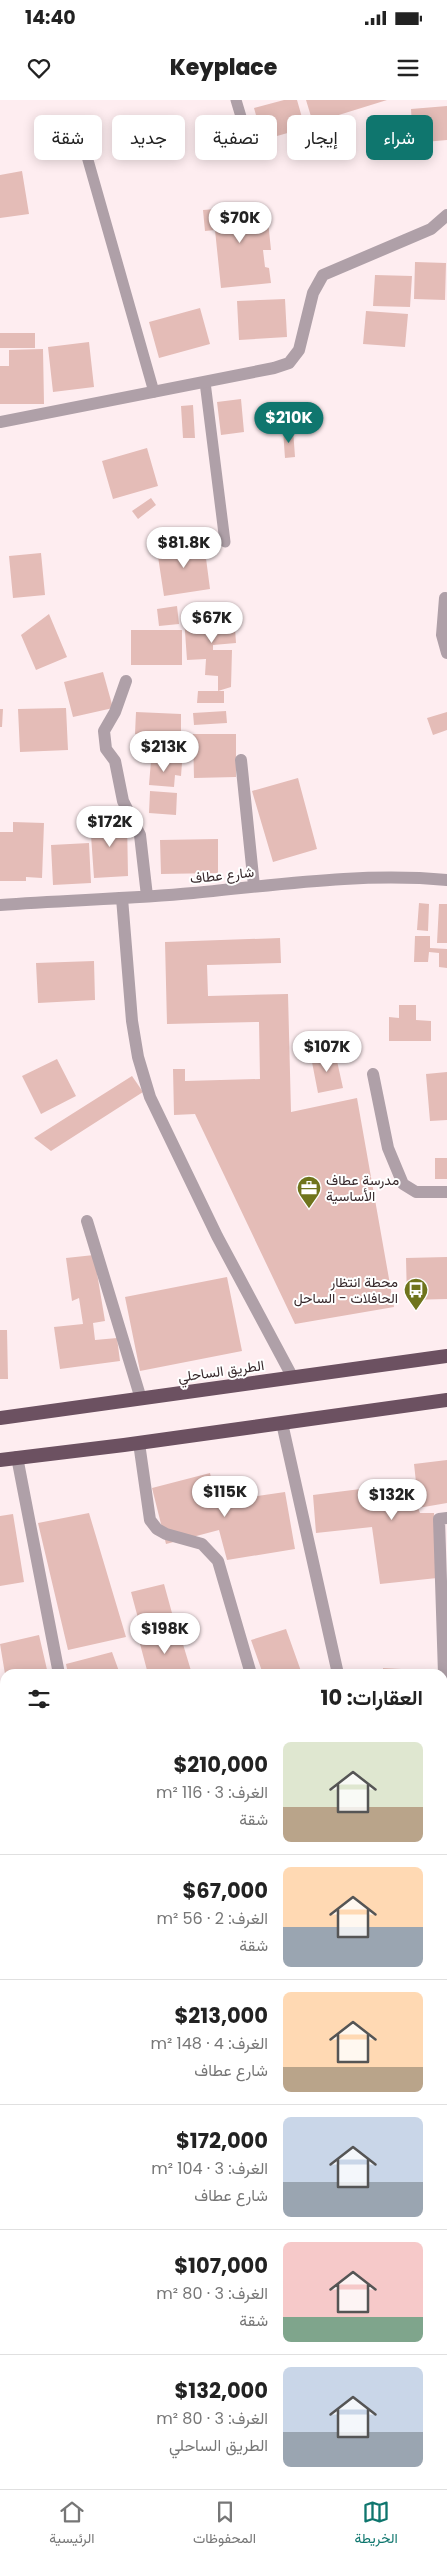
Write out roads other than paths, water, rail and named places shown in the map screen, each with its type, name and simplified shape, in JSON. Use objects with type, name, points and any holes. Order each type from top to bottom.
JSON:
[{"type":"highway","name":"الطريق الساحلي","points":[[0,1418],[447,1356]]},
{"type":"highway","points":[[0,1460],[447,1400]]},
{"type":"street","points":[[0,422],[274,368],[289,363],[299,350],[313,293],[323,275],[431,229],[447,215]]},
{"type":"street","points":[[445,598],[442,635],[447,653]]},
{"type":"street","points":[[126,681],[115,712],[104,731],[106,749],[115,761],[123,801],[140,835],[147,896]]},
{"type":"street","points":[[241,760],[254,886]]},
{"type":"street","name":"شارع عطاف","points":[[0,905],[122,898],[254,886],[378,878],[447,880]]},
{"type":"street","points":[[122,898],[132,1021],[138,1057],[150,1097],[216,1236],[293,1378]]},
{"type":"street","points":[[373,1074],[388,1148],[403,1184],[416,1192],[447,1192]]},
{"type":"street","points":[[87,1221],[141,1399]]},
{"type":"street","points":[[282,1423],[337,1669]]},
{"type":"street","points":[[139,1442],[150,1520],[157,1529],[166,1534],[202,1544],[218,1562],[250,1669]]},
{"type":"street","points":[[17,1458],[58,1669]]},
{"type":"street","points":[[444,1669],[439,1519],[447,1518]]},
{"type":"lane","points":[[236,100],[240,115]]},
{"type":"lane","points":[[88,160],[154,392]]},
{"type":"lane","points":[[204,382],[225,542]]},
{"type":"place","name":"مدرسة عطاف الأساسية","points":[[309,1209]]},
{"type":"place","name":"محطة انتظار الحافلات - الساحل","points":[[416,1311]]}]
